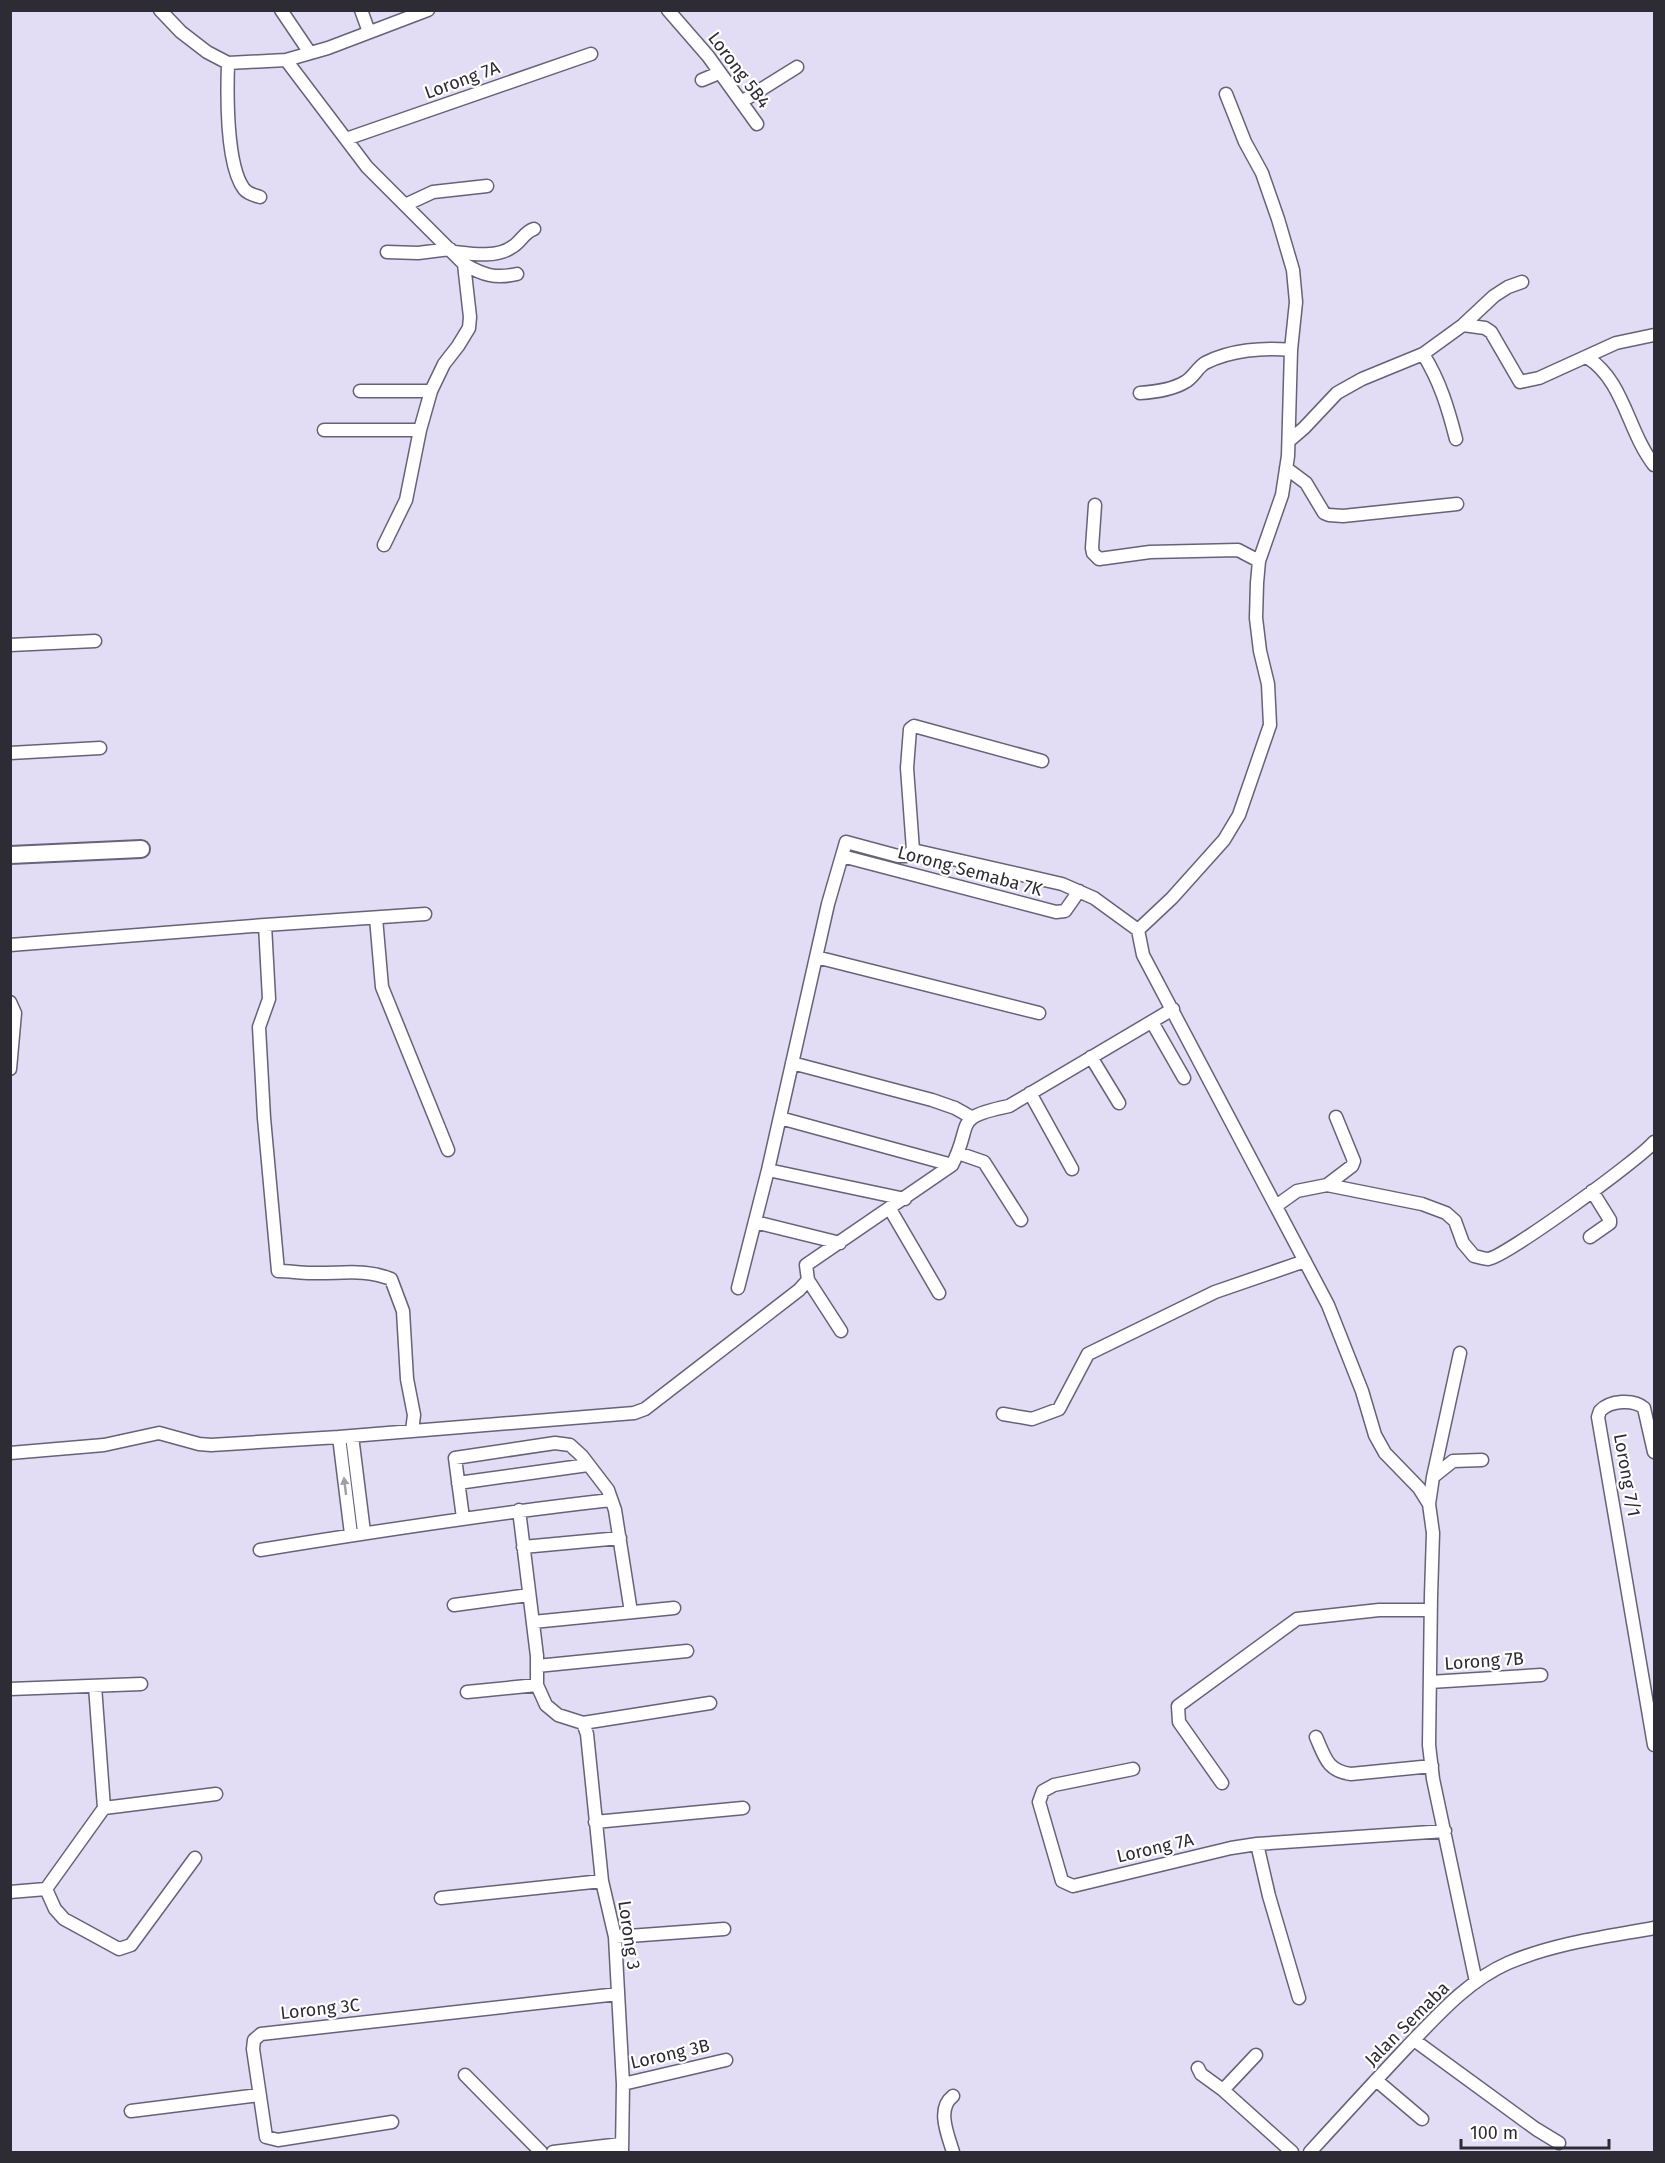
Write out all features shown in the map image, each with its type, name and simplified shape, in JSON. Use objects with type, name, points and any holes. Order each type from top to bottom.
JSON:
[{"type":"street","points":[[160,10],[189,38],[228,63],[286,60],[328,48],[428,10]]},
{"type":"street","points":[[281,10],[310,53]]},
{"type":"street","points":[[361,10],[369,32]]},
{"type":"street","name":"Lorong 5B4","points":[[668,10],[708,56],[758,124]]},
{"type":"street","name":"Lorong 7A","points":[[346,139],[591,54]]},
{"type":"street","points":[[286,60],[368,167],[464,264],[481,274],[506,276],[517,274]]},
{"type":"street","points":[[228,63],[231,149],[239,180],[245,190],[260,197]]},
{"type":"street","points":[[741,102],[797,67]]},
{"type":"street","points":[[702,80],[719,73]]},
{"type":"street","points":[[1138,930],[1172,898],[1224,840],[1239,815],[1270,725],[1268,684],[1260,651],[1256,618],[1259,561],[1282,495],[1290,440],[1291,350],[1296,302],[1293,270],[1262,173],[1245,142],[1226,94]]},
{"type":"street","points":[[405,205],[434,192],[488,186]]},
{"type":"street","points":[[387,252],[452,251],[481,254],[504,251],[513,247],[523,235],[534,229]]},
{"type":"street","points":[[384,545],[406,500],[420,430],[431,391],[444,364],[469,328],[470,317],[464,264]]},
{"type":"street","points":[[1290,440],[1337,393],[1362,379],[1423,354],[1463,325],[1494,296],[1522,282]]},
{"type":"street","points":[[1463,325],[1485,328],[1491,332],[1520,381],[1539,378],[1588,358],[1616,343],[1654,335]]},
{"type":"street","points":[[1140,393],[1160,391],[1186,382],[1202,364],[1216,358],[1240,352],[1275,348],[1291,350]]},
{"type":"street","points":[[1423,354],[1437,377],[1456,439]]},
{"type":"street","points":[[1588,358],[1605,371],[1639,441],[1654,465]]},
{"type":"street","points":[[360,391],[431,391]]},
{"type":"street","points":[[324,429],[420,430]]},
{"type":"street","points":[[1286,468],[1306,483],[1324,513],[1329,516],[1457,504]]},
{"type":"street","points":[[1095,506],[1092,548],[1099,560],[1150,552],[1238,550],[1259,561]]},
{"type":"street","points":[[10,645],[95,641]]},
{"type":"street","points":[[913,850],[907,768],[910,729],[914,726],[1042,761]]},
{"type":"street","points":[[10,753],[100,748]]},
{"type":"street","points":[[738,1288],[768,1170],[828,904],[846,842],[898,856],[906,856],[913,850]]},
{"type":"street","points":[[10,855],[141,849]]},
{"type":"street","points":[[913,850],[1062,884],[1094,898],[1138,930],[1143,955],[1330,1308],[1362,1392],[1375,1435],[1385,1453],[1419,1488],[1429,1504]]},
{"type":"street","name":"Lorong Semaba 7K","points":[[842,856],[1056,912],[1065,911],[1079,891]]},
{"type":"street","points":[[10,945],[425,914]]},
{"type":"street","points":[[376,918],[382,987],[448,1150]]},
{"type":"street","points":[[265,925],[269,999],[259,1027],[264,1118],[278,1270],[312,1273],[352,1271],[375,1273],[391,1279],[403,1311],[407,1379],[414,1415],[412,1431]]},
{"type":"street","points":[[816,957],[1039,1013]]},
{"type":"street","points":[[10,1002],[15,1013],[10,1069]]},
{"type":"street","points":[[841,1332],[808,1280],[806,1265],[890,1209],[955,1159],[964,1128],[971,1117],[984,1111],[1009,1106],[1173,1010]]},
{"type":"street","points":[[1152,1022],[1184,1078]]},
{"type":"street","points":[[1091,1057],[1119,1103]]},
{"type":"street","points":[[792,1063],[932,1100],[955,1108],[971,1117]]},
{"type":"street","points":[[1030,1093],[1072,1169]]},
{"type":"street","points":[[1327,1185],[1352,1166],[1354,1161],[1336,1117]]},
{"type":"street","points":[[780,1118],[955,1159],[984,1162],[1021,1220]]},
{"type":"street","points":[[1276,1206],[1297,1191],[1327,1185],[1422,1204],[1446,1213],[1455,1221],[1463,1242],[1474,1257],[1489,1259],[1507,1252],[1592,1191],[1654,1142]]},
{"type":"street","points":[[768,1170],[905,1198]]},
{"type":"street","points":[[1590,1237],[1610,1223],[1592,1191]]},
{"type":"street","points":[[890,1209],[939,1293]]},
{"type":"street","points":[[755,1222],[840,1243]]},
{"type":"street","points":[[1003,1414],[1032,1419],[1059,1410],[1088,1354],[1215,1292],[1305,1261]]},
{"type":"street","points":[[10,1454],[104,1445],[159,1433],[199,1444],[211,1444],[339,1437],[634,1413],[645,1409],[799,1290],[808,1280]]},
{"type":"street","points":[[1460,1353],[1429,1504],[1433,1533],[1429,1745],[1476,1982]]},
{"type":"street","name":"Lorong 7/1","points":[[1654,1452],[1644,1408],[1641,1405],[1636,1402],[1611,1404],[1600,1411],[1598,1417],[1627,1576],[1654,1745]]},
{"type":"street","points":[[352,1436],[357,1533]]},
{"type":"street","points":[[339,1437],[357,1533]]},
{"type":"street","points":[[463,1518],[455,1458],[555,1443],[570,1445],[608,1490],[615,1510],[631,1612]]},
{"type":"street","points":[[1433,1477],[1453,1461],[1482,1460]]},
{"type":"street","points":[[458,1483],[588,1465]]},
{"type":"street","points":[[260,1550],[357,1533],[519,1510],[611,1500]]},
{"type":"street","points":[[519,1510],[533,1622],[537,1685],[546,1705],[558,1715],[583,1723],[710,1703]]},
{"type":"street","points":[[524,1547],[620,1538]]},
{"type":"street","points":[[454,1605],[529,1595]]},
{"type":"street","points":[[533,1622],[674,1608]]},
{"type":"street","points":[[1222,1783],[1179,1722],[1178,1706],[1297,1619],[1379,1610],[1430,1610]]},
{"type":"street","points":[[537,1666],[687,1651]]},
{"type":"street","name":"Lorong 7B","points":[[1430,1682],[1541,1675]]},
{"type":"street","points":[[10,1689],[141,1684]]},
{"type":"street","points":[[466,1692],[537,1685]]},
{"type":"street","points":[[10,1892],[46,1889],[104,1808],[95,1686]]},
{"type":"street","name":"Lorong 3","points":[[583,1723],[602,1881],[615,1937],[623,2084],[621,2148]]},
{"type":"street","points":[[1316,1737],[1330,1766],[1340,1772],[1351,1774],[1432,1766]]},
{"type":"street","name":"Lorong 7A","points":[[1133,1769],[1054,1785],[1043,1791],[1039,1802],[1062,1881],[1073,1886],[1231,1848],[1257,1844],[1445,1831]]},
{"type":"street","points":[[104,1808],[216,1794]]},
{"type":"street","points":[[595,1822],[743,1808]]},
{"type":"street","points":[[1257,1844],[1269,1896],[1299,1998]]},
{"type":"street","points":[[46,1889],[55,1910],[64,1919],[119,1949],[131,1945],[195,1858]]},
{"type":"street","points":[[441,1898],[602,1881]]},
{"type":"street","name":"Jalan Semaba","points":[[1312,2152],[1443,2009],[1476,1982],[1505,1964],[1538,1951],[1568,1943],[1654,1928]]},
{"type":"street","points":[[615,1937],[724,1929]]},
{"type":"street","name":"Lorong 3C","points":[[392,2122],[278,2140],[268,2138],[265,2135],[259,2095],[254,2040],[261,2034],[618,1994]]},
{"type":"street","points":[[1414,2040],[1536,2129],[1559,2143]]},
{"type":"street","points":[[1223,2090],[1256,2055]]},
{"type":"street","name":"Lorong 3B","points":[[623,2084],[726,2060]]},
{"type":"street","points":[[1198,2068],[1201,2074],[1223,2090],[1292,2152]]},
{"type":"street","points":[[465,2076],[541,2152]]},
{"type":"street","points":[[1376,2080],[1422,2119]]},
{"type":"street","points":[[131,2110],[259,2095]]},
{"type":"street","points":[[953,2096],[947,2101],[943,2110],[953,2152]]},
{"type":"street","points":[[553,2152],[621,2148]]}]
